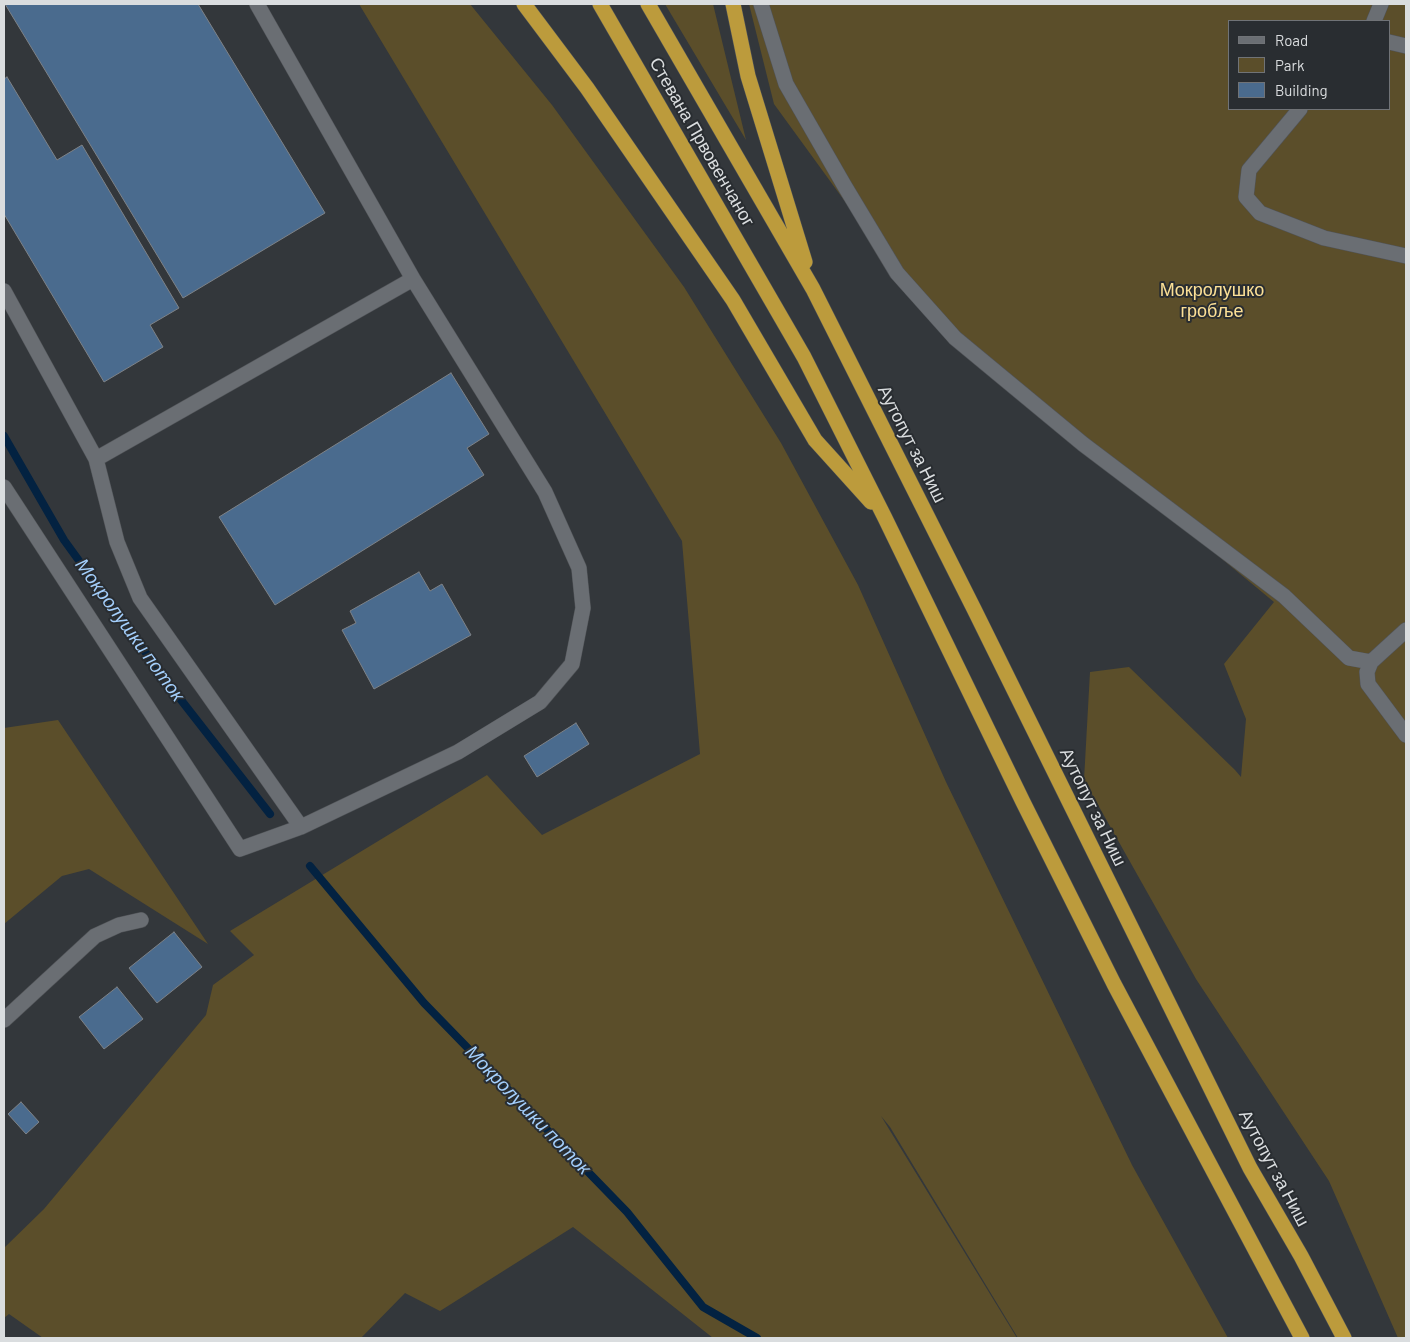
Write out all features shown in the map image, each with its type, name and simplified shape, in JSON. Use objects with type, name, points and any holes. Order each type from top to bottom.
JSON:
[{"type":"highway","points":[[524,4],[587,88],[733,300],[815,440],[885,518],[1022,802],[1114,984],[1302,1338]]},
{"type":"highway","name":"Стевана Првовенчаног","points":[[600,4],[804,357],[885,518]]},
{"type":"highway","name":"Стевана Првовенчаног","points":[[648,4],[813,289]]},
{"type":"highway","points":[[734,4],[748,76],[813,289]]},
{"type":"highway","name":"Аутопут за Ниш","points":[[813,289],[970,600],[1250,1168],[1344,1338]]},
{"type":"lane","points":[[4,487],[240,848],[302,827],[458,752],[540,702],[572,664],[583,608],[580,568],[545,492],[413,279],[257,4]]},
{"type":"lane","points":[[761,4],[786,84],[844,186],[897,273],[955,338],[1083,444],[1284,596],[1349,658],[1371,662]]},
{"type":"lane","points":[[1374,20],[1381,4]]},
{"type":"lane","points":[[1390,42],[1406,46]]},
{"type":"lane","points":[[1299,110],[1249,170],[1246,196],[1260,213],[1324,238],[1406,256]]},
{"type":"lane","points":[[96,459],[413,279]]},
{"type":"lane","points":[[4,292],[96,459],[117,542],[140,598],[302,827]]},
{"type":"lane","points":[[1406,630],[1371,662],[1367,672],[1368,684],[1406,735]]},
{"type":"lane","points":[[4,1020],[95,936],[119,925],[141,920]]},
{"type":"green space","points":[[359,4],[470,4],[552,105],[684,287],[781,443],[858,585],[946,782],[1132,1165],[1228,1338],[1018,1338],[890,1127],[881,1116],[1017,1338],[713,1338],[573,1227],[440,1311],[405,1293],[361,1338],[43,1338],[9,1314],[4,1318],[4,1248],[44,1209],[206,1015],[213,985],[254,955],[230,931],[487,775],[542,835],[700,754],[682,541]]},
{"type":"green space","points":[[665,4],[713,4],[746,140]]},
{"type":"green space","name":"Мокролушко гробље","points":[[749,4],[1406,4],[1406,1338],[1398,1338],[1329,1181],[1196,979],[1084,780],[1090,672],[1129,667],[1241,777],[1246,719],[1224,664],[1274,602],[955,338],[897,273],[774,104]]},
{"type":"green space","points":[[58,720],[208,944],[89,869],[62,876],[4,924],[4,728]]},
{"type":"building","points":[[5,4],[198,4],[325,213],[183,298]]},
{"type":"building","points":[[7,77],[57,160],[82,145],[179,308],[150,325],[163,347],[104,382],[4,214],[4,79]]},
{"type":"building","points":[[451,373],[489,434],[467,448],[484,475],[275,605],[219,517]]},
{"type":"building","points":[[419,572],[430,591],[442,584],[471,635],[374,689],[342,630],[356,623],[350,611]]},
{"type":"building","points":[[576,723],[589,744],[537,777],[524,756]]},
{"type":"building","points":[[174,932],[202,967],[157,1003],[129,968]]},
{"type":"building","points":[[117,987],[143,1019],[104,1049],[79,1017]]},
{"type":"building","points":[[21,1102],[39,1122],[26,1134],[8,1114]]},
{"type":"waterway","name":"Мокролушки поток","points":[[4,436],[64,540],[167,682],[270,814]]},
{"type":"waterway","name":"Мокролушки поток","points":[[310,866],[424,1003],[627,1212],[703,1307],[757,1338]]}]
